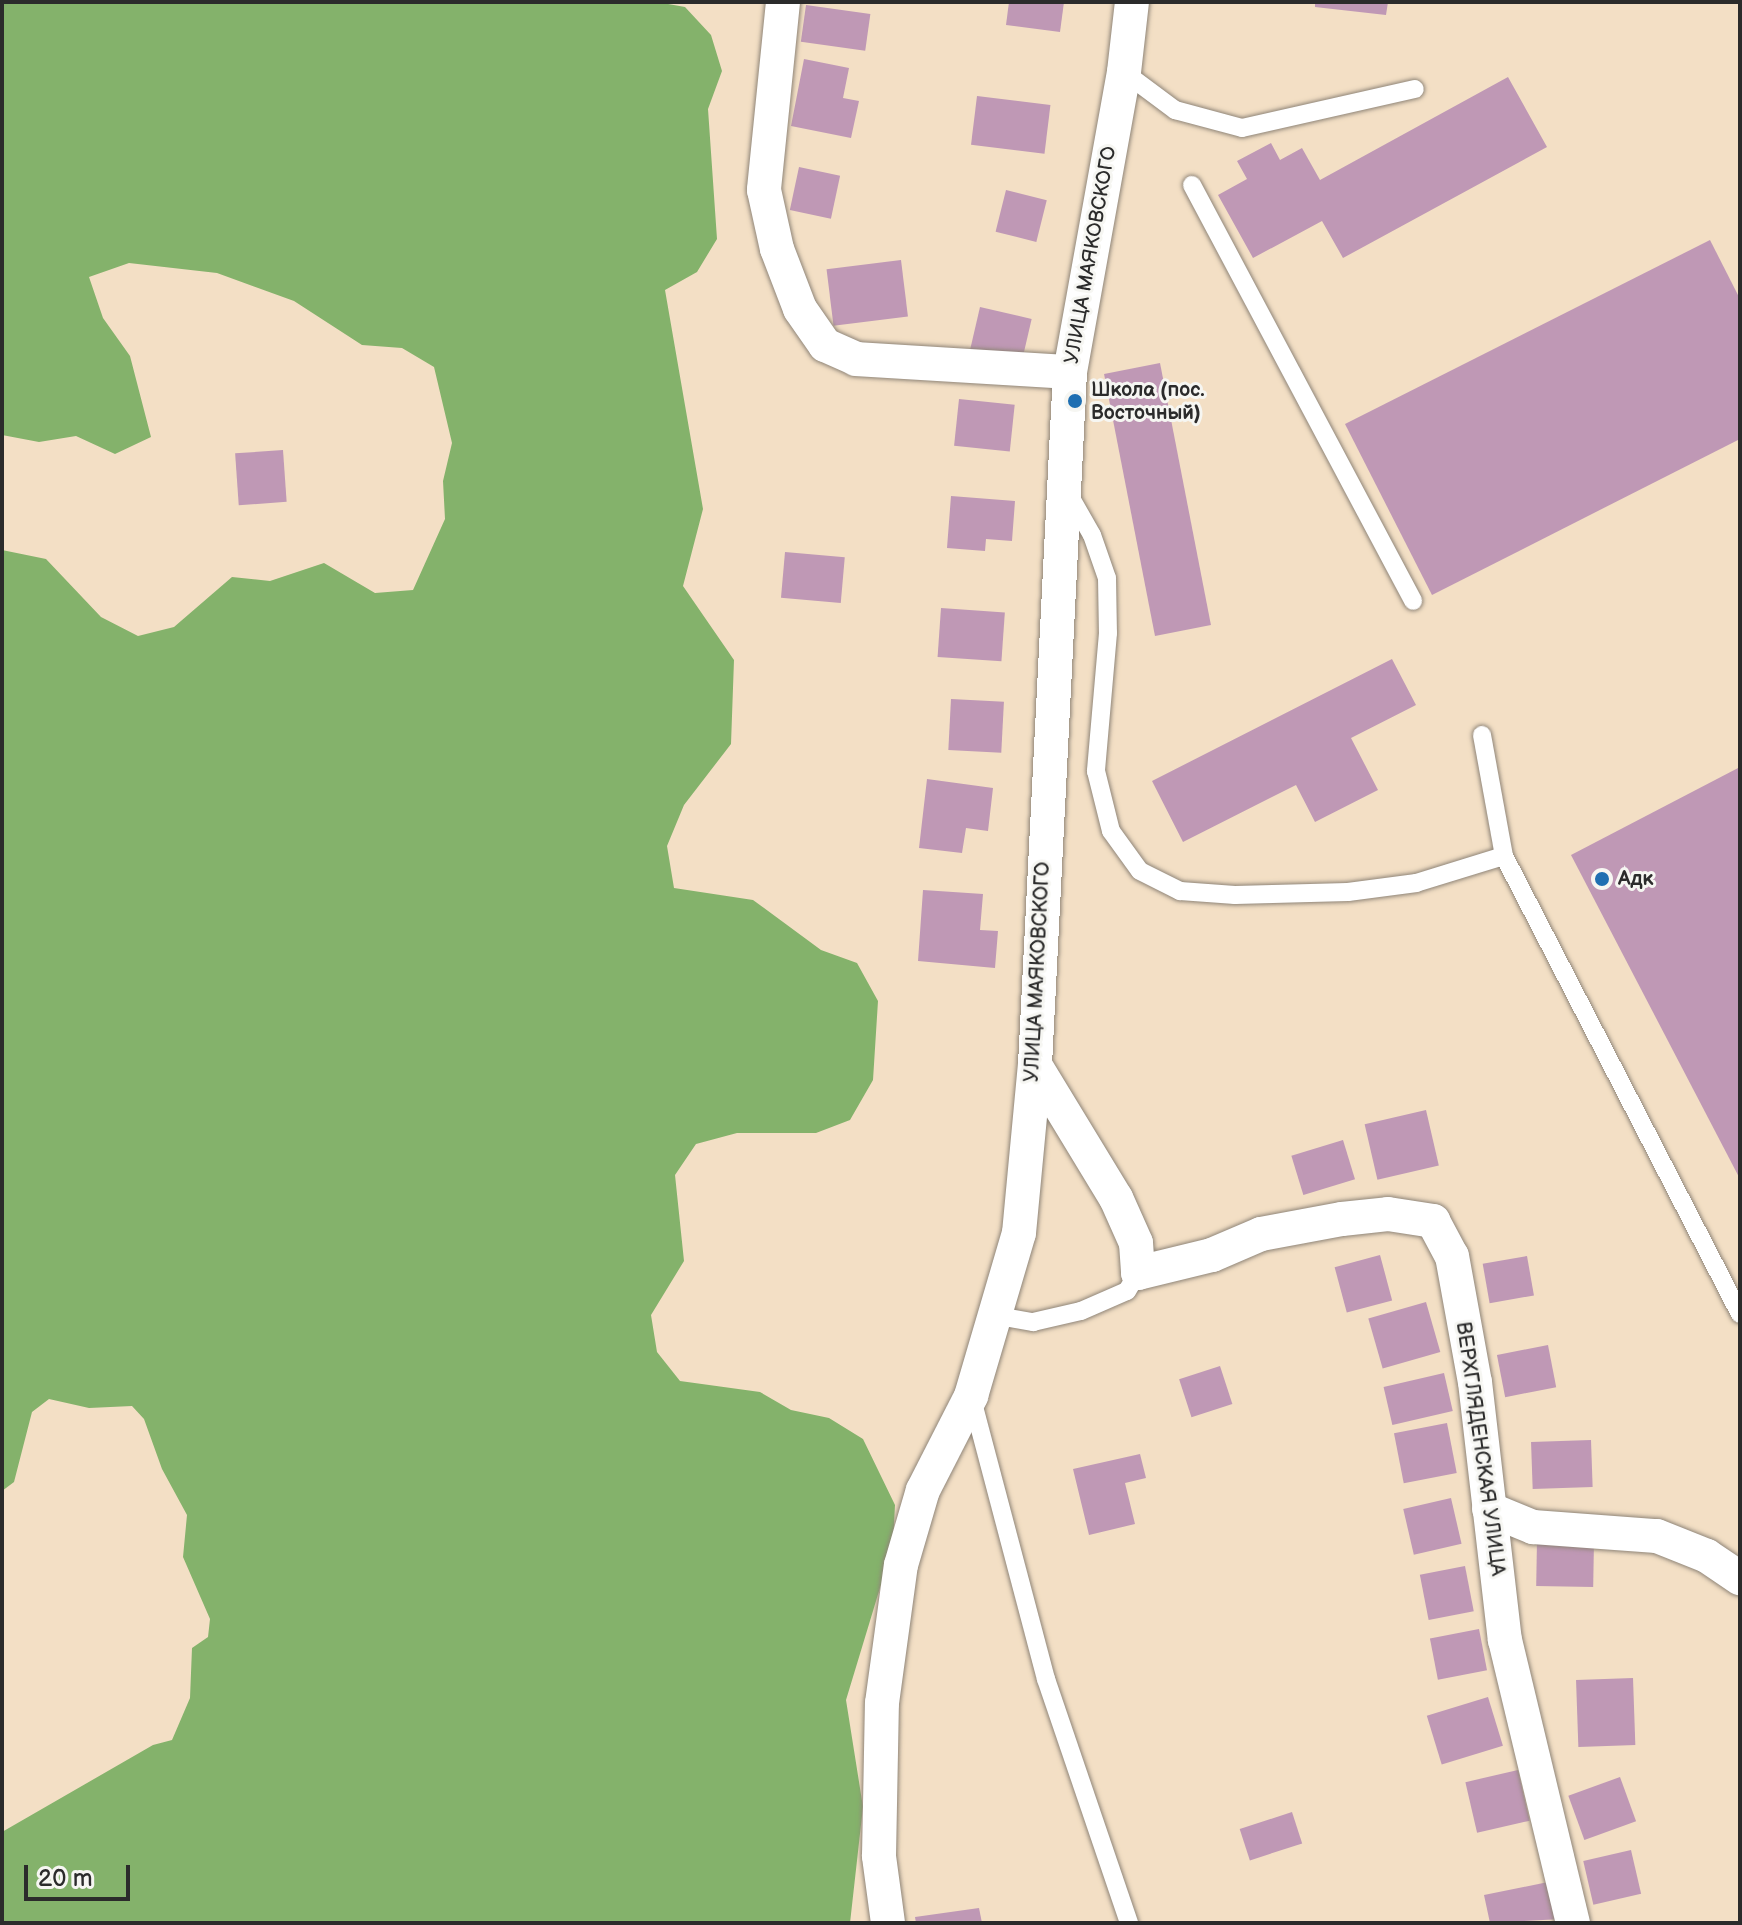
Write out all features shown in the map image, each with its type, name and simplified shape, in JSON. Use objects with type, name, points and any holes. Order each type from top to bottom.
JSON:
[{"type":"street","points":[[783,2],[764,190],[777,249],[794,294],[825,345],[856,359],[1070,372]]},
{"type":"street","name":"УЛИЦА МАЯКОВСКОГО","points":[[888,1923],[879,1856],[882,1719],[894,1606],[923,1490],[971,1396],[998,1316],[1019,1233],[1035,1065],[1070,372],[1124,72],[1132,2]]},
{"type":"street","points":[[1035,1065],[1116,1198],[1136,1243],[1138,1273]]},
{"type":"street","name":"ВЕРХГЛЯДЕНСКАЯ УЛИЦА","points":[[1138,1273],[1212,1255],[1261,1234],[1342,1219],[1388,1214],[1433,1221],[1452,1256],[1475,1382],[1505,1640],[1573,1923]]},
{"type":"street","points":[[1489,1509],[1533,1527],[1657,1536],[1707,1556],[1740,1578]]},
{"type":"lane","points":[[1124,72],[1175,110],[1242,128],[1415,89]]},
{"type":"lane","points":[[1192,185],[1413,601]]},
{"type":"lane","points":[[1065,487],[1092,535],[1107,578],[1108,633],[1096,771],[1111,831],[1140,871],[1180,891],[1235,895],[1348,892],[1416,883],[1504,856]]},
{"type":"lane","points":[[1482,735],[1504,856],[1740,1314]]},
{"type":"lane","points":[[998,1316],[1033,1322],[1081,1311],[1127,1291],[1138,1273]]},
{"type":"lane","points":[[971,1396],[1046,1679],[1129,1923]]},
{"type":"green space","points":[[2,2],[657,2],[685,7],[711,35],[722,71],[708,109],[717,239],[697,272],[665,290],[703,509],[683,586],[734,660],[731,744],[684,805],[667,846],[674,888],[753,900],[821,950],[857,963],[878,1001],[873,1080],[850,1120],[816,1133],[737,1133],[696,1144],[675,1175],[684,1261],[651,1315],[657,1352],[680,1381],[760,1392],[791,1410],[829,1418],[863,1439],[895,1505],[893,1545],[846,1700],[863,1807],[850,1923],[2,1923],[2,1832],[153,1745],[172,1740],[190,1698],[192,1648],[208,1637],[210,1619],[183,1557],[187,1515],[162,1469],[144,1419],[132,1406],[89,1408],[49,1399],[32,1412],[14,1482],[2,1491],[2,550],[46,559],[101,617],[138,636],[174,627],[232,577],[270,581],[324,563],[375,593],[413,590],[445,519],[443,481],[452,443],[434,367],[402,348],[362,345],[294,301],[217,273],[129,263],[89,277],[103,318],[130,356],[151,437],[115,454],[76,436],[39,442],[2,435]]},
{"type":"building","points":[[1009,2],[1064,2],[1060,32],[1006,25]]},
{"type":"building","points":[[1315,2],[1388,2],[1386,15],[1315,7]]},
{"type":"building","points":[[806,5],[870,14],[865,51],[801,42]]},
{"type":"building","points":[[804,59],[849,68],[843,98],[859,101],[851,138],[791,126]]},
{"type":"building","points":[[1508,77],[1547,147],[1343,258],[1322,221],[1253,258],[1218,195],[1247,179],[1237,161],[1271,143],[1280,160],[1302,148],[1320,180]]},
{"type":"building","points":[[977,96],[1050,105],[1044,154],[971,145]]},
{"type":"building","points":[[799,167],[840,176],[831,219],[790,210]]},
{"type":"building","points":[[1006,190],[1047,200],[1036,242],[996,232]]},
{"type":"building","points":[[1710,240],[1740,299],[1740,439],[1432,595],[1345,424]]},
{"type":"building","points":[[901,260],[908,317],[834,326],[827,269]]},
{"type":"building","points":[[980,307],[1032,319],[1022,362],[970,350]]},
{"type":"building","points":[[1160,363],[1211,625],[1155,636],[1104,374]]},
{"type":"building","points":[[959,399],[1015,405],[1010,452],[954,446]]},
{"type":"building","points":[[283,450],[287,502],[239,505],[235,453]]},
{"type":"building","points":[[951,496],[1015,501],[1012,541],[986,539],[985,551],[947,548]]},
{"type":"building","points":[[785,552],[845,557],[841,603],[781,598]]},
{"type":"building","points":[[941,608],[1005,612],[1001,661],[938,657]]},
{"type":"building","points":[[1392,659],[1416,705],[1351,738],[1378,790],[1315,822],[1296,785],[1183,842],[1152,781]]},
{"type":"building","points":[[951,699],[1004,702],[1001,753],[948,750]]},
{"type":"building","points":[[1740,767],[1740,1179],[1571,855]]},
{"type":"building","points":[[927,779],[993,788],[988,831],[966,828],[962,853],[919,848]]},
{"type":"building","points":[[923,890],[983,894],[980,930],[998,931],[995,968],[918,961]]},
{"type":"building","points":[[1426,1110],[1439,1166],[1377,1180],[1365,1124]]},
{"type":"building","points":[[1343,1140],[1355,1179],[1303,1195],[1291,1156]]},
{"type":"building","points":[[1380,1255],[1392,1300],[1347,1313],[1335,1267]]},
{"type":"building","points":[[1527,1256],[1534,1295],[1490,1303],[1483,1264]]},
{"type":"building","points":[[1426,1302],[1440,1352],[1383,1369],[1368,1319]]},
{"type":"building","points":[[1548,1345],[1556,1387],[1505,1397],[1497,1355]]},
{"type":"building","points":[[1220,1366],[1232,1404],[1191,1417],[1179,1379]]},
{"type":"building","points":[[1444,1373],[1453,1411],[1392,1425],[1384,1387]]},
{"type":"building","points":[[1447,1423],[1457,1473],[1404,1483],[1394,1433]]},
{"type":"building","points":[[1591,1440],[1593,1487],[1533,1489],[1531,1442]]},
{"type":"building","points":[[1140,1454],[1146,1478],[1125,1483],[1135,1524],[1089,1535],[1073,1469]]},
{"type":"building","points":[[1451,1498],[1462,1544],[1414,1555],[1403,1509]]},
{"type":"building","points":[[1537,1540],[1594,1541],[1593,1587],[1536,1586]]},
{"type":"building","points":[[1465,1566],[1474,1611],[1429,1620],[1420,1575]]},
{"type":"building","points":[[1479,1629],[1487,1670],[1438,1680],[1430,1639]]},
{"type":"building","points":[[1633,1678],[1635,1745],[1578,1747],[1576,1680]]},
{"type":"building","points":[[1488,1697],[1503,1746],[1442,1764],[1427,1716]]},
{"type":"building","points":[[1518,1770],[1530,1821],[1477,1833],[1465,1782]]},
{"type":"building","points":[[1620,1777],[1636,1821],[1584,1840],[1568,1796]]},
{"type":"building","points":[[1292,1812],[1302,1843],[1250,1860],[1240,1829]]},
{"type":"building","points":[[1631,1850],[1641,1894],[1593,1905],[1583,1861]]},
{"type":"building","points":[[1553,1881],[1562,1919],[1490,1923],[1484,1895]]},
{"type":"building","points":[[979,1908],[982,1923],[916,1923],[915,1917]]},
{"type":"place","name":"Школа (пос. Восточный)","points":[[1075,401]]},
{"type":"place","name":"Адк","points":[[1602,879]]}]
